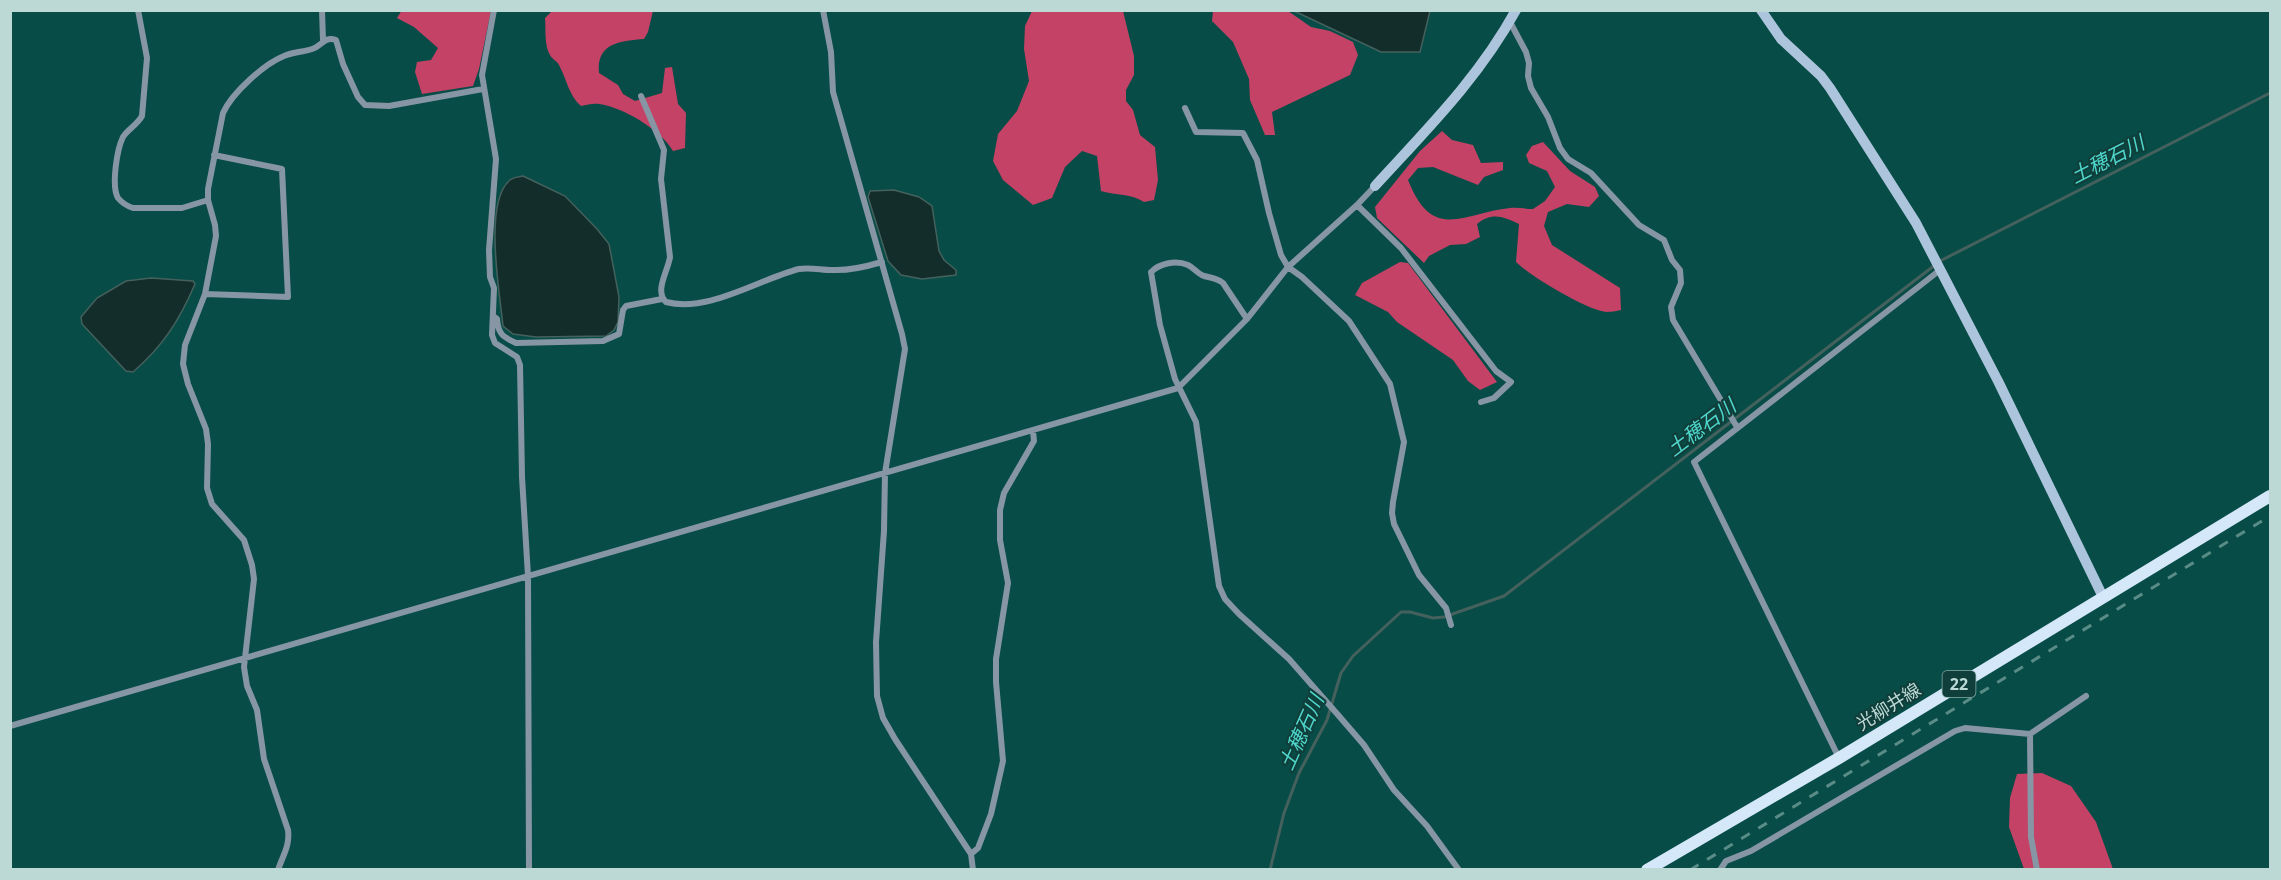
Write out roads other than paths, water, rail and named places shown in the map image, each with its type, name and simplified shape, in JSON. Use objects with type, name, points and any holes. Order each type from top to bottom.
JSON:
[{"type":"main road","name":"光柳井線","points":[[1647,870],[1839,758],[2271,496]]},
{"type":"street","points":[[138,10],[147,58],[142,116],[124,135],[119,145],[115,188],[117,196],[126,206],[133,208],[182,208],[208,200]]},
{"type":"street","points":[[322,10],[323,40]]},
{"type":"street","points":[[494,10],[482,75],[496,159],[489,250],[490,277],[494,288],[492,335],[495,343],[517,357],[520,365],[522,477],[528,576],[529,870]]},
{"type":"street","points":[[823,10],[831,52],[833,92],[905,349],[885,473],[884,531],[876,642],[878,707],[895,739],[972,854],[973,870]]},
{"type":"street","points":[[10,726],[1178,388],[1247,319],[1288,267],[1357,206],[1463,91],[1484,63],[1516,10]]},
{"type":"street","points":[[1761,10],[1781,39],[1821,76],[1830,88],[1916,223],[2040,465],[2103,597]]},
{"type":"street","points":[[1510,22],[1526,52],[1529,63],[1528,76],[1532,88],[1548,117],[1560,148],[1568,159],[1591,173],[1639,225],[1664,240],[1672,260],[1680,270],[1681,283],[1671,307],[1673,320],[1734,423]]},
{"type":"street","points":[[278,870],[290,841],[264,759],[257,710],[247,686],[244,667],[254,579],[252,565],[244,540],[212,504],[207,488],[206,429],[188,384],[183,364],[185,345],[205,294],[216,236],[208,200],[223,113],[228,102],[274,62],[285,55],[314,48],[323,40],[332,39],[336,40],[343,64],[358,97],[365,105],[389,106],[483,89]]},
{"type":"street","points":[[641,96],[664,150],[662,179],[670,257],[669,266],[661,284],[662,299]]},
{"type":"street","points":[[1185,108],[1196,132],[1244,133],[1257,160],[1281,255],[1288,267],[1349,321],[1390,384],[1404,442],[1393,502],[1394,524],[1419,574],[1443,603],[1450,623]]},
{"type":"street","points":[[205,294],[288,297],[282,169],[214,155]]},
{"type":"street","points":[[1357,206],[1401,248],[1496,371],[1511,382],[1494,398],[1481,402]]},
{"type":"street","points":[[493,316],[497,319],[498,330],[504,337],[516,343],[603,342],[620,334],[623,310],[626,306],[662,299],[672,304],[693,303],[721,297],[808,267],[842,270],[882,262]]},
{"type":"street","points":[[1247,319],[1223,282],[1217,279],[1203,276],[1187,265],[1181,264],[1157,266],[1151,272],[1160,325],[1178,388],[1196,422],[1216,576],[1225,599],[1289,658],[1364,745],[1394,790],[1427,826],[1459,870]]},
{"type":"street","points":[[1839,758],[1694,462],[1734,423],[1940,270]]},
{"type":"street","points":[[972,854],[978,848],[991,814],[1003,761],[996,659],[1008,583],[1000,540],[1000,510],[1004,493],[1034,441],[1033,431]]},
{"type":"street","points":[[1720,870],[1726,861],[1751,851],[1955,731],[1965,728],[2030,734],[2086,696]]},
{"type":"street","points":[[2030,734],[2031,837],[2037,870]]},
{"type":"water","points":[[1294,11],[1430,11],[1420,52],[1381,52]]},
{"type":"water","points":[[523,176],[565,196],[609,244],[619,297],[618,322],[614,330],[606,336],[536,337],[513,334],[503,326],[495,249],[497,208],[502,191],[510,180]]},
{"type":"water","points":[[894,190],[919,197],[932,206],[939,251],[944,260],[956,270],[956,275],[922,279],[901,275],[888,261],[868,197],[870,191]]},
{"type":"water","points":[[151,278],[193,281],[195,284],[183,310],[162,342],[133,372],[126,371],[82,324],[81,317],[97,298],[126,281]]},
{"type":"waterway","name":"土穂石川","points":[[1940,261],[2270,93]]},
{"type":"waterway","name":"土穂石川","points":[[1270,870],[1284,813],[1299,773],[1327,720],[1341,673],[1353,656],[1401,612],[1433,618],[1444,617],[1504,596],[1935,265]]},
{"type":"railway","points":[[1690,870],[2270,516]]}]
